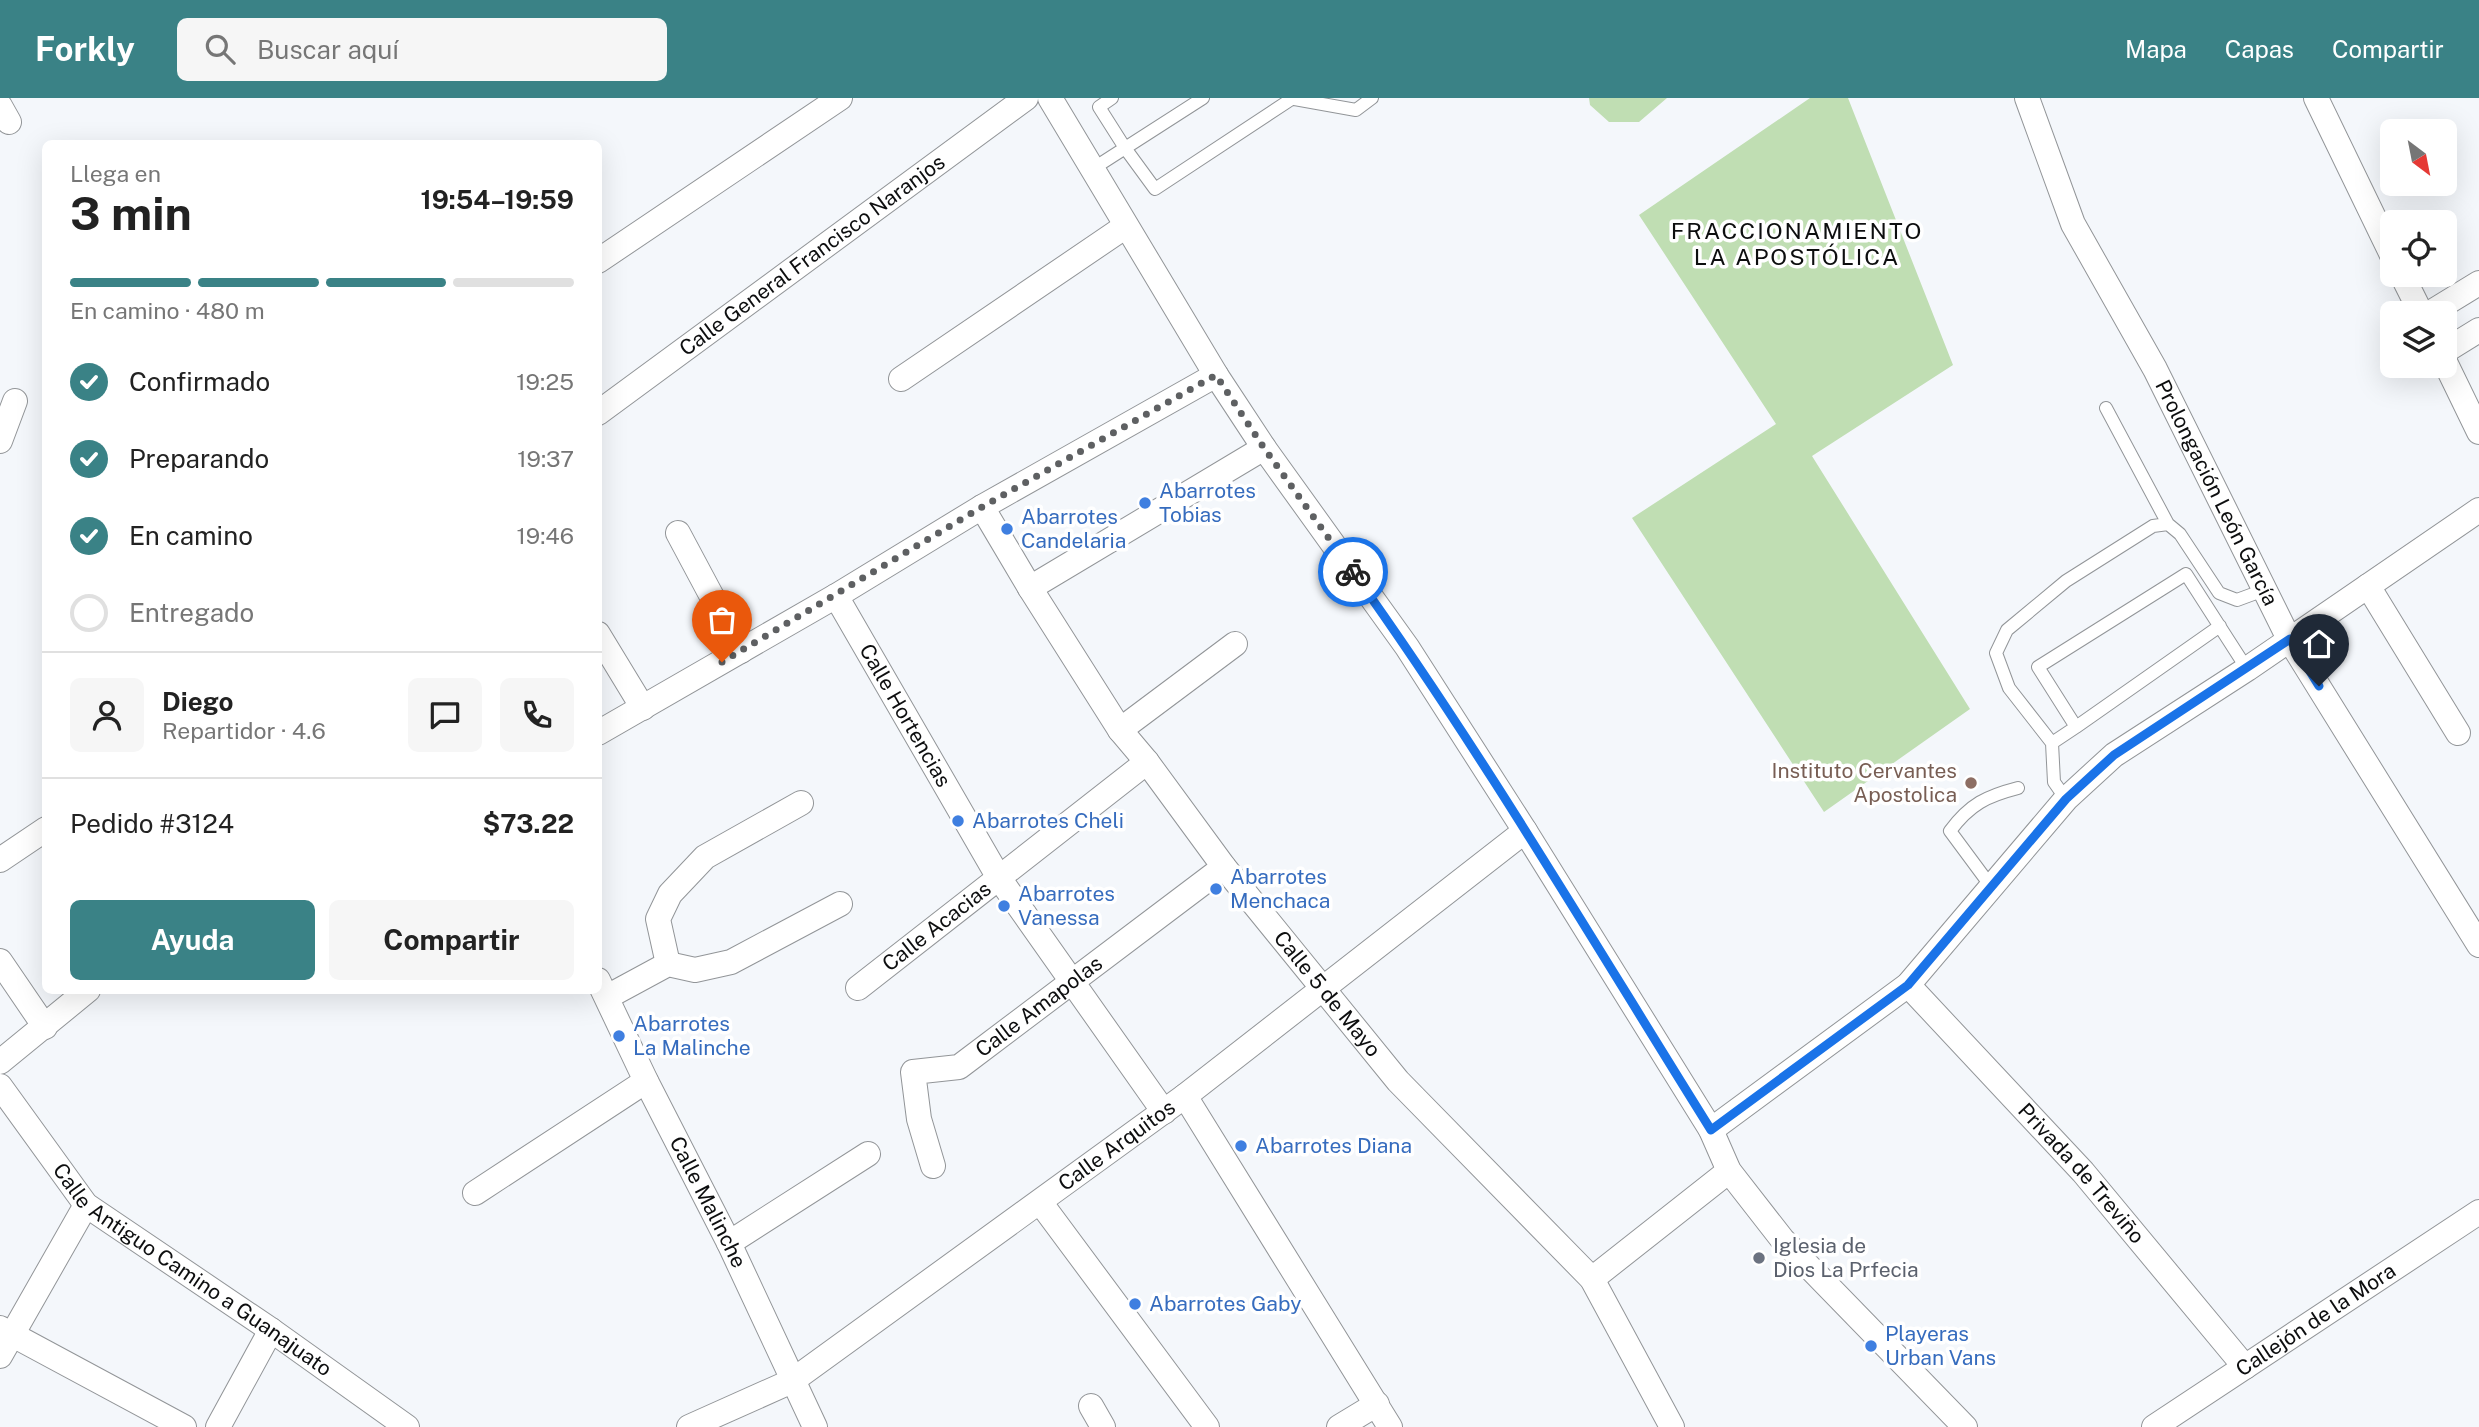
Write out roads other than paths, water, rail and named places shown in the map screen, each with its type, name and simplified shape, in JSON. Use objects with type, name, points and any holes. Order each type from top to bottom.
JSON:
[{"type":"street","points":[[602,258],[840,98]]},
{"type":"street","name":"Calle General Francisco Naranjos","points":[[602,410],[1026,98]]},
{"type":"street","points":[[1050,98],[1216,375],[1264,448],[1407,647],[1525,831],[1711,1130],[1729,1171],[1782,1240],[1965,1427]]},
{"type":"street","name":"Prolongación León García","points":[[2026,98],[2073,224],[2155,369],[2290,639],[2479,945]]},
{"type":"street","points":[[2316,98],[2380,230]]},
{"type":"street","points":[[901,379],[1126,226]]},
{"type":"street","points":[[2450,301],[2479,283]]},
{"type":"street","points":[[2457,344],[2479,330]]},
{"type":"street","points":[[602,731],[836,596],[982,507],[1216,375]]},
{"type":"street","points":[[2453,378],[2479,430]]},
{"type":"street","points":[[0,442],[15,401]]},
{"type":"street","points":[[1030,588],[1264,448]]},
{"type":"street","name":"Calle 5 de Mayo","points":[[982,507],[1120,730],[1147,762],[1224,867],[1398,1081],[1592,1279],[1672,1427]]},
{"type":"street","points":[[1711,1130],[1908,985],[1990,885],[2066,799],[2114,755],[2247,669],[2479,510]]},
{"type":"street","points":[[678,533],[741,651]]},
{"type":"street","points":[[2368,586],[2458,733]]},
{"type":"street","name":"Calle Hortencias","points":[[836,596],[999,878],[1164,1112]]},
{"type":"street","points":[[602,641],[643,708]]},
{"type":"street","points":[[1120,730],[1235,644]]},
{"type":"street","name":"Calle Acacias","points":[[858,988],[1147,762]]},
{"type":"street","points":[[668,964],[657,919],[670,894],[705,857],[801,803]]},
{"type":"street","points":[[0,860],[42,831]]},
{"type":"street","name":"Calle Arquitos","points":[[689,1427],[792,1381],[1164,1112],[1525,831]]},
{"type":"street","name":"Calle Amapolas","points":[[933,1166],[919,1119],[913,1072],[959,1067],[1224,867]]},
{"type":"street","points":[[603,988],[668,964],[695,970],[731,962],[840,904]]},
{"type":"street","points":[[0,961],[45,1027]]},
{"type":"street","name":"Privada de Treviño","points":[[1908,985],[2083,1172],[2245,1367]]},
{"type":"street","name":"Calle Malinche","points":[[603,988],[646,1081],[729,1243],[815,1427]]},
{"type":"street","points":[[0,1062],[83,994]]},
{"type":"street","points":[[475,1193],[646,1081]]},
{"type":"street","name":"Calle Antiguo Camino a Guanajuato","points":[[0,1087],[86,1205],[271,1330],[407,1427]]},
{"type":"street","points":[[1185,1096],[1390,1427]]},
{"type":"street","points":[[729,1243],[868,1154]]},
{"type":"street","points":[[1592,1279],[1729,1171]]},
{"type":"street","points":[[1040,1202],[1207,1427]]},
{"type":"street","points":[[86,1205],[4,1339],[184,1427]]},
{"type":"street","name":"Callejón de la Mora","points":[[2154,1427],[2479,1212]]},
{"type":"street","points":[[218,1427],[271,1330]]},
{"type":"street","points":[[1339,1427],[1377,1404]]},
{"type":"lane","points":[[1112,98],[1100,107],[1155,189],[1289,99],[1356,110],[1372,98]]},
{"type":"lane","points":[[1094,168],[1203,98]]},
{"type":"lane","points":[[1348,98],[1356,110]]},
{"type":"lane","points":[[2106,408],[2168,524],[2180,534],[2220,593],[2237,600],[2264,590]]},
{"type":"lane","points":[[2066,799],[2054,782],[2052,743],[2009,688],[1996,653],[2007,630],[2066,581],[2153,526],[2168,524]]},
{"type":"lane","points":[[2076,727],[2038,667],[2201,566]]},
{"type":"lane","points":[[2186,574],[2247,669]]},
{"type":"lane","points":[[2052,743],[2220,626]]},
{"type":"lane","points":[[1990,885],[1950,831],[1960,817],[1986,797],[2018,788]]},
{"type":"place","name":"Abarrotes Tobias","points":[[1145,503]]},
{"type":"place","name":"Abarrotes Candelaria","points":[[1007,529]]},
{"type":"place","name":"Instituto Cervantes Apostolica","points":[[1971,783]]},
{"type":"place","name":"Abarrotes Cheli","points":[[958,821]]},
{"type":"place","name":"Abarrotes Menchaca","points":[[1216,889]]},
{"type":"place","name":"Abarrotes Vanessa","points":[[1004,906]]},
{"type":"place","name":"Abarrotes La Malinche","points":[[619,1036]]},
{"type":"place","name":"Abarrotes Diana","points":[[1241,1146]]},
{"type":"place","name":"Iglesia de Dios La Prfecia","points":[[1759,1258]]},
{"type":"place","name":"Abarrotes Gaby","points":[[1135,1304]]},
{"type":"place","name":"Playeras Urban Vans","points":[[1871,1346]]},
{"type":"district","name":"FRACCIONAMIENTO LA APOSTÓLICA","points":[[1797,244]]}]
